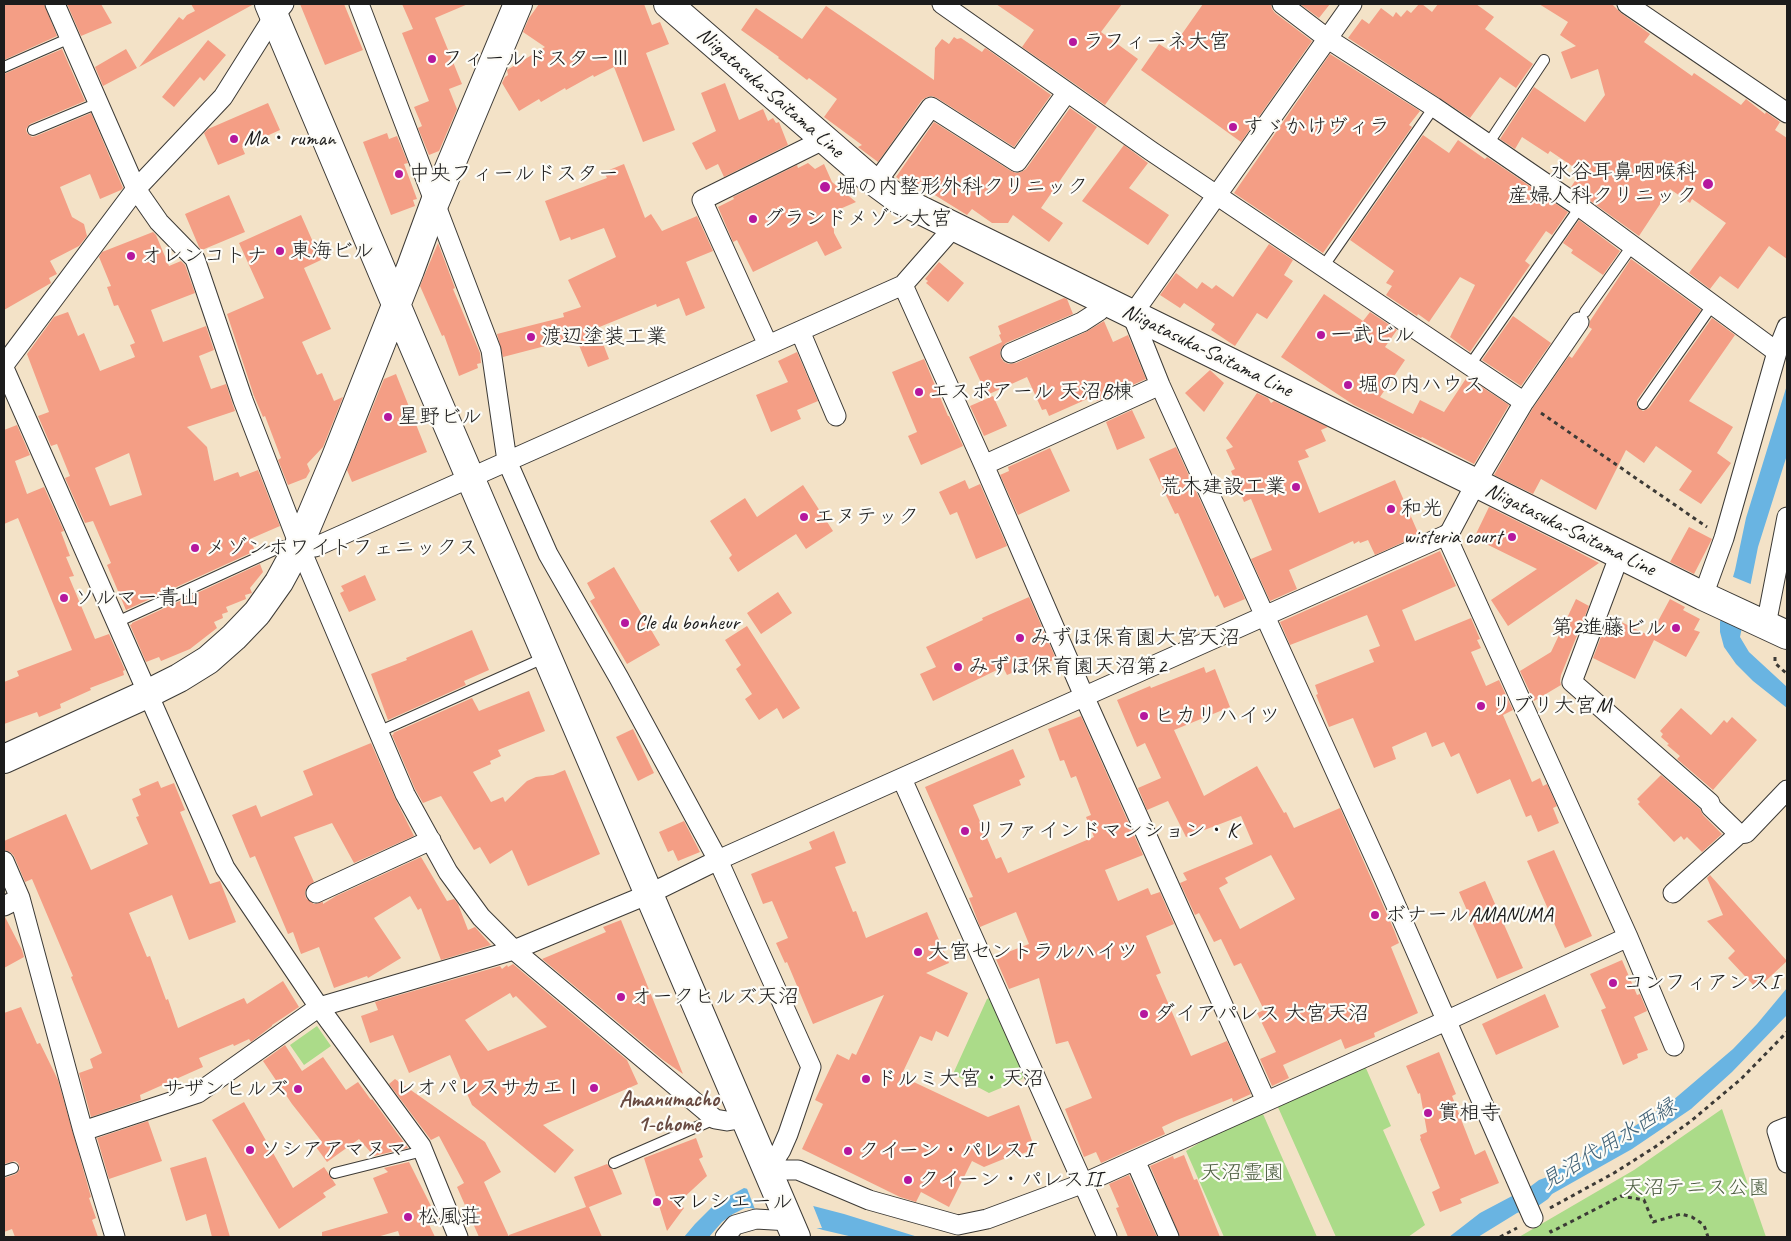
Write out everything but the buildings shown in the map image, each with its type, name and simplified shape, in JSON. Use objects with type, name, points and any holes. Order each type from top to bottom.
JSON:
[{"type":"street","points":[[55,4],[136,189],[159,222],[196,259],[291,545],[405,794],[448,872],[481,917],[514,950],[715,1119],[726,1121],[745,1118]]},
{"type":"street","points":[[359,4],[491,350],[507,461],[548,554],[619,678],[718,860],[811,1066],[788,1134],[770,1175]]},
{"type":"street","points":[[4,759],[149,693],[208,660],[257,613],[279,582],[291,545],[336,457],[435,202],[518,4]]},
{"type":"street","name":"Niigatasuka-Saitama Line","points":[[668,4],[823,140],[876,184],[898,199],[953,228],[1476,482],[1708,598],[1770,634]]},
{"type":"street","points":[[942,4],[1151,151],[1524,402]]},
{"type":"street","points":[[1282,4],[1328,38],[1434,107],[1580,207],[1777,352]]},
{"type":"street","points":[[1352,4],[1132,315],[1160,385],[1448,1020],[1522,1194],[1536,1216]]},
{"type":"street","points":[[1627,4],[1787,113]]},
{"type":"street","points":[[276,8],[223,97],[136,189],[4,367],[225,868],[319,1007],[421,1146],[458,1237]]},
{"type":"street","points":[[276,8],[396,302],[793,1228]]},
{"type":"street","points":[[876,184],[931,106],[1017,162],[1066,92]]},
{"type":"street","points":[[768,345],[702,200],[823,140]]},
{"type":"street","points":[[291,545],[315,547],[904,285],[953,228]]},
{"type":"street","points":[[904,285],[1084,696],[1266,1101]]},
{"type":"street","points":[[1011,352],[1082,322],[1098,311],[1106,302]]},
{"type":"street","points":[[83,1131],[198,1093],[319,1007],[514,950],[649,894],[718,860],[1446,535],[1450,532],[1476,482],[1524,402],[1582,317]]},
{"type":"street","points":[[1708,598],[1777,352],[1787,327]]},
{"type":"street","points":[[800,331],[836,416]]},
{"type":"street","points":[[984,465],[1160,385]]},
{"type":"street","points":[[1770,634],[1787,516]]},
{"type":"street","points":[[1446,535],[1628,937],[1674,1046]]},
{"type":"street","points":[[1620,554],[1572,682],[1710,803],[1711,807],[1739,834]]},
{"type":"street","points":[[902,779],[1107,1237]]},
{"type":"street","points":[[1673,893],[1739,834],[1746,833],[1787,790]]},
{"type":"street","points":[[316,893],[431,840]]},
{"type":"street","points":[[4,861],[12,902],[115,1237]]},
{"type":"street","points":[[770,1175],[798,1170],[869,1200],[958,1224],[987,1219],[1084,1183],[1628,937]]},
{"type":"street","points":[[1787,1127],[1777,1131],[1787,1163]]},
{"type":"street","points":[[1135,1160],[1169,1237]]},
{"type":"street","points":[[725,1237],[735,1225],[756,1219],[793,1228]]},
{"type":"lane","points":[[4,67],[70,38]]},
{"type":"lane","points":[[1488,144],[1544,60]]},
{"type":"lane","points":[[33,130],[98,103]]},
{"type":"lane","points":[[1323,266],[1434,107]]},
{"type":"lane","points":[[1470,365],[1580,207]]},
{"type":"lane","points":[[1582,317],[1632,246]]},
{"type":"lane","points":[[1643,404],[1712,304]]},
{"type":"lane","points":[[116,622],[291,545]]},
{"type":"lane","points":[[378,732],[548,656]]},
{"type":"lane","points":[[614,1163],[715,1119]]},
{"type":"lane","points":[[335,1173],[423,1151]]},
{"type":"path","points":[[1524,402],[1724,538]]},
{"type":"path","points":[[1770,634],[1775,664],[1787,674]]},
{"type":"path","points":[[1500,1237],[1614,1173],[1655,1147],[1741,1079],[1787,1032]]},
{"type":"path","points":[[1536,1216],[1551,1232],[1621,1196],[1644,1200],[1653,1222],[1681,1214],[1692,1217],[1704,1225],[1708,1237]]},
{"type":"green space","points":[[992,997],[1025,1073],[1022,1079],[989,1093],[953,1074],[987,999]]},
{"type":"green space","points":[[317,1026],[331,1046],[304,1065],[290,1045]]},
{"type":"green space","points":[[1365,1066],[1391,1126],[1383,1130],[1425,1225],[1408,1237],[1336,1237],[1277,1105]]},
{"type":"green space","name":"天沼テニス公園","points":[[1722,1109],[1766,1237],[1519,1237],[1634,1170]]},
{"type":"green space","name":"天沼霊園","points":[[1263,1114],[1317,1237],[1224,1237],[1186,1151],[1214,1134]]},
{"type":"water","points":[[1787,385],[1787,455],[1758,547],[1740,637],[1749,652],[1787,687],[1787,708],[1753,681],[1736,664],[1724,647],[1720,632],[1720,622],[1735,570],[1746,518]]},
{"type":"water","name":"見沼代用水西縁","points":[[1787,988],[1787,1015],[1732,1072],[1691,1109],[1632,1149],[1552,1194],[1538,1206],[1517,1213],[1478,1237],[1449,1237],[1480,1213],[1623,1134],[1672,1101],[1733,1049]]},
{"type":"water","points":[[744,1188],[844,1214],[918,1237],[853,1237],[751,1208],[745,1208],[722,1222],[709,1237],[684,1237],[715,1204]]},
{"type":"pier","points":[[1731,576],[1753,585],[1744,629],[1718,619]]},
{"type":"pier","points":[[746,1186],[812,1203],[822,1228],[809,1228],[756,1212]]},
{"type":"place","name":"ラフィーネ大宮","points":[[1073,42]]},
{"type":"place","name":"フィールドスターⅢ","points":[[432,59]]},
{"type":"place","name":"すゞかけヴィラ","points":[[1233,127]]},
{"type":"place","name":"Ma・ruman","points":[[234,139]]},
{"type":"place","name":"中央フィールドスター","points":[[399,174]]},
{"type":"place","name":"水谷耳鼻咽喉科 産婦人科クリニック","points":[[1708,184]]},
{"type":"place","name":"堀の内整形外科クリニック","points":[[825,187]]},
{"type":"place","name":"グランドメゾン大宮","points":[[753,219]]},
{"type":"place","name":"東海ビル","points":[[280,251]]},
{"type":"place","name":"オレンコトナ","points":[[131,256]]},
{"type":"place","name":"一武ビル","points":[[1321,335]]},
{"type":"place","name":"渡辺塗装工業","points":[[531,337]]},
{"type":"place","name":"堀の内ハウス","points":[[1348,385]]},
{"type":"place","name":"エスポアール 天沼B棟","points":[[919,392]]},
{"type":"place","name":"星野ビル","points":[[388,417]]},
{"type":"place","name":"荒木建設工業","points":[[1296,487]]},
{"type":"place","name":"和光","points":[[1391,509]]},
{"type":"place","name":"エヌテック","points":[[804,517]]},
{"type":"place","name":"wisteria court","points":[[1512,537]]},
{"type":"place","name":"メゾンホワイトフェニックス","points":[[195,548]]},
{"type":"place","name":"ソルマー青山","points":[[64,598]]},
{"type":"place","name":"Cle du bonheur","points":[[625,623]]},
{"type":"place","name":"第2進藤ビル","points":[[1676,628]]},
{"type":"place","name":"みずほ保育園大宮天沼","points":[[1020,638]]},
{"type":"place","name":"みずほ保育園天沼第2","points":[[958,667]]},
{"type":"place","name":"リブリ大宮M","points":[[1481,706]]},
{"type":"place","name":"ヒカリハイツ","points":[[1144,716]]},
{"type":"place","name":"リファインドマンション・K","points":[[965,831]]},
{"type":"place","name":"ボナールAMANUMA","points":[[1375,915]]},
{"type":"place","name":"大宮セントラルハイツ","points":[[918,952]]},
{"type":"place","name":"コンフィアンスI","points":[[1613,983]]},
{"type":"place","name":"オークヒルズ天沼","points":[[621,997]]},
{"type":"place","name":"ダイアパレス 大宮天沼","points":[[1144,1014]]},
{"type":"place","name":"ドルミ大宮・天沼","points":[[866,1079]]},
{"type":"place","name":"レオパレスサカエⅠ","points":[[594,1088]]},
{"type":"place","name":"サザンヒルズ","points":[[298,1089]]},
{"type":"place","name":"實相寺","points":[[1428,1113]]},
{"type":"place","name":"ソシアアマヌマ","points":[[250,1150]]},
{"type":"place","name":"クイーン・パレスI","points":[[848,1151]]},
{"type":"place","name":"クイーン・パレスII","points":[[908,1180]]},
{"type":"place","name":"マレシエール","points":[[657,1202]]},
{"type":"place","name":"松風荘","points":[[408,1217]]},
{"type":"district","name":"Amanumacho 1-chome","points":[[669,1112]]}]
